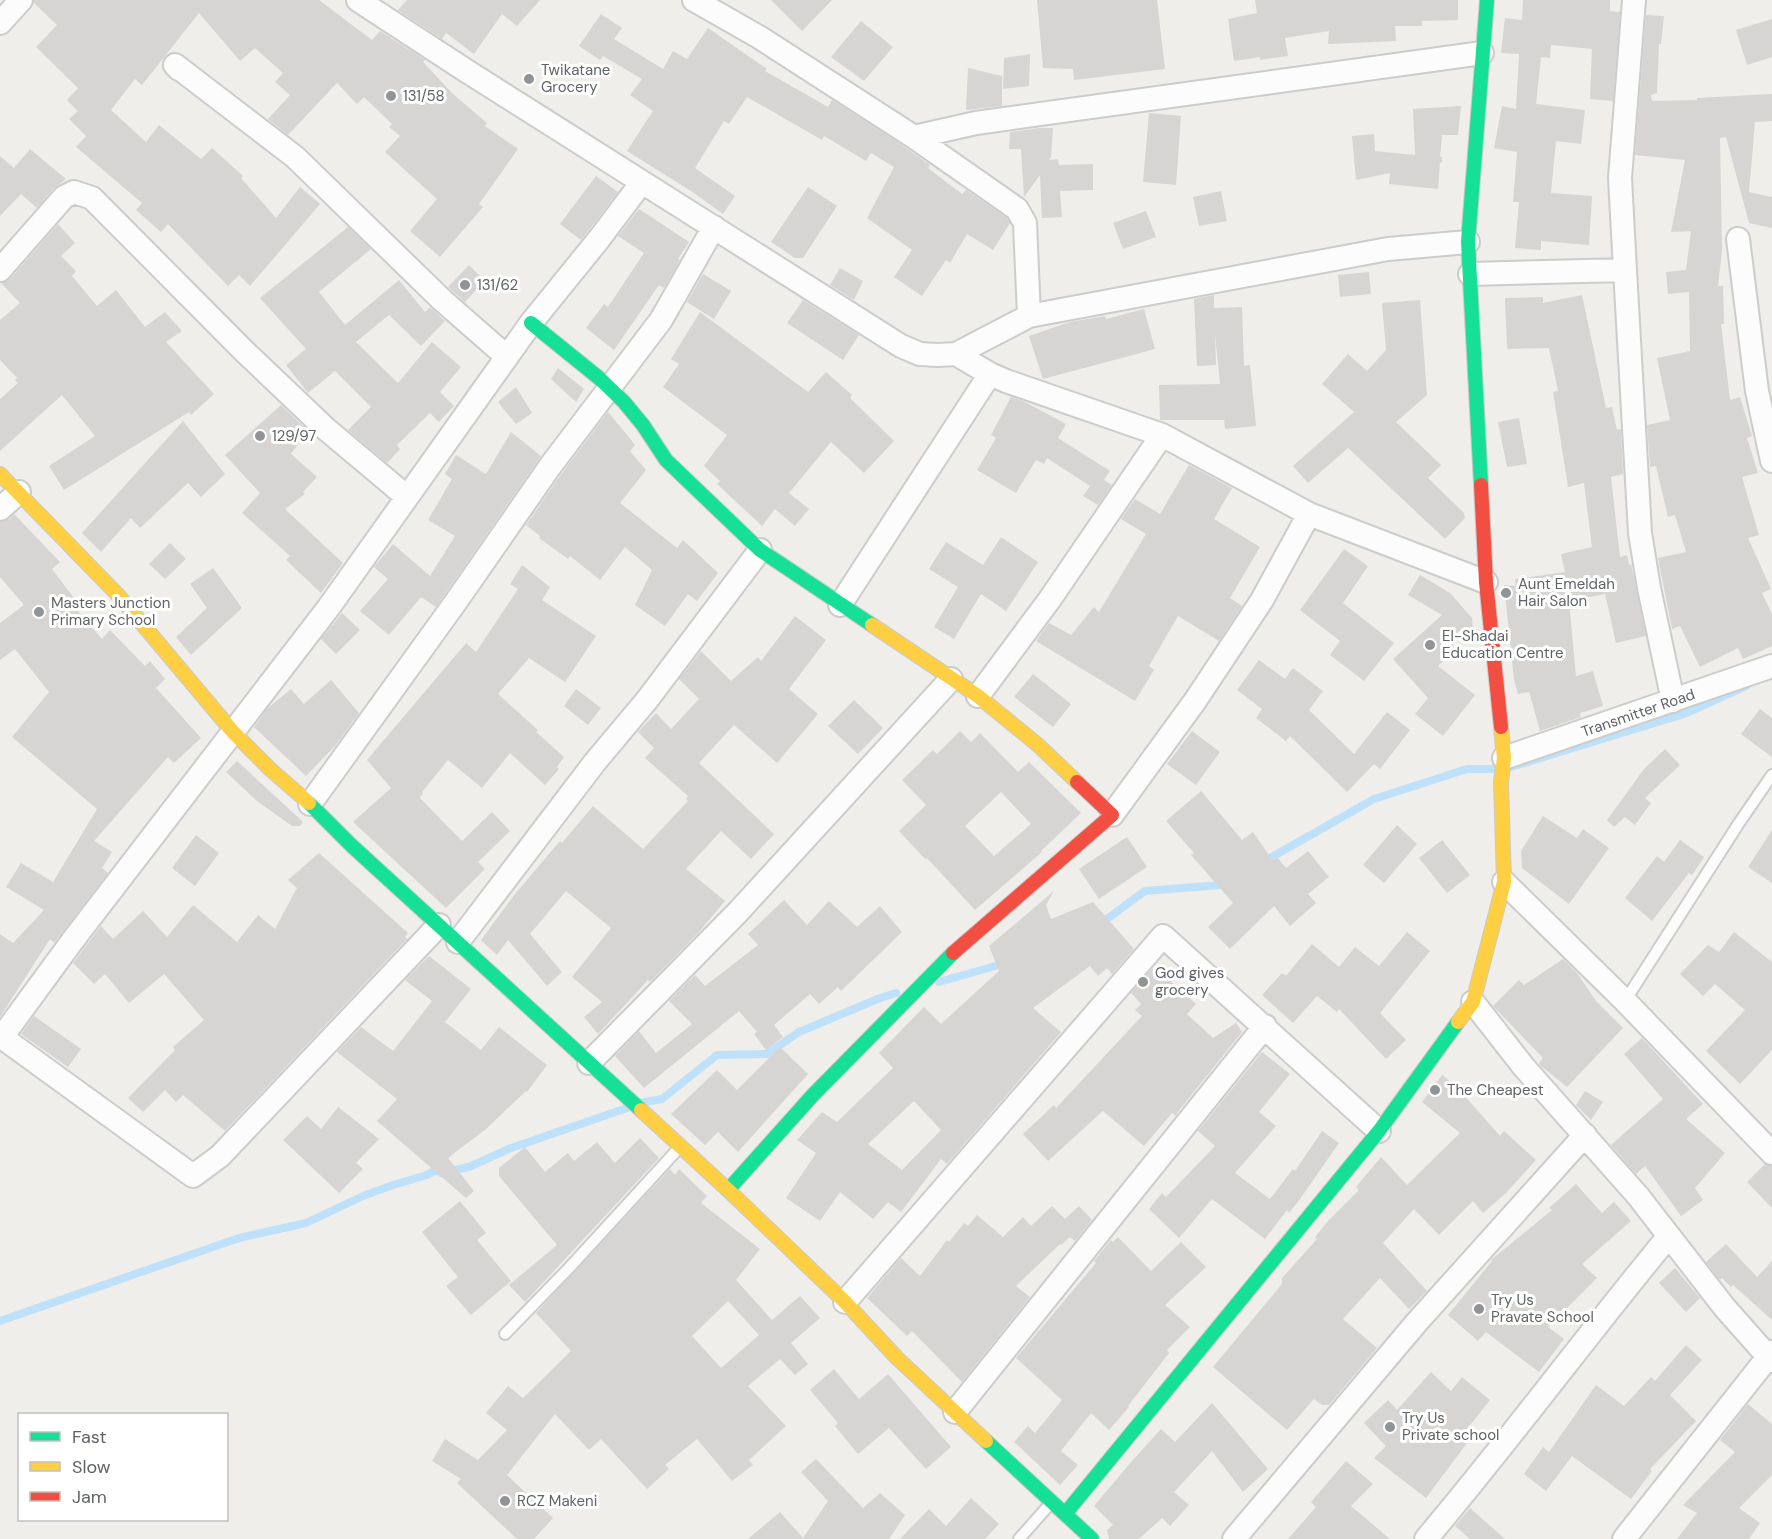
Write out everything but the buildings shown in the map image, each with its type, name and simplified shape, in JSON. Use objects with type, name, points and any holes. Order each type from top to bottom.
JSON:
[{"type":"street","points":[[0,22],[21,0]]},
{"type":"street","points":[[358,0],[901,346],[920,354],[956,354],[1029,316],[1388,249],[1468,242]]},
{"type":"street","points":[[694,0],[759,37],[914,137],[1017,209],[1025,223],[1029,316]]},
{"type":"street","points":[[1065,1514],[1379,1131],[1473,1002],[1504,882],[1501,782],[1504,758],[1486,582],[1468,242],[1487,0]]},
{"type":"street","points":[[1635,0],[1620,178],[1640,533],[1673,701]]},
{"type":"street","points":[[914,137],[976,123],[1482,53]]},
{"type":"street","points":[[179,69],[175,65],[295,157],[442,300],[506,356]]},
{"type":"street","points":[[439,925],[220,1156],[193,1176],[1,1036],[328,607],[531,322],[642,182]]},
{"type":"street","points":[[0,270],[64,197],[74,192],[92,198],[243,350],[318,421],[407,497]]},
{"type":"street","points":[[310,804],[551,465],[661,320],[714,227]]},
{"type":"street","points":[[1738,239],[1757,391],[1772,460]]},
{"type":"street","points":[[1470,274],[1625,270]]},
{"type":"street","points":[[531,322],[633,411],[647,428],[666,460],[760,550],[978,696],[1038,745],[1112,815]]},
{"type":"street","points":[[956,354],[990,374],[1162,435],[1309,514],[1486,582]]},
{"type":"street","points":[[840,605],[990,374]]},
{"type":"street","points":[[978,696],[1050,599],[1162,435]]},
{"type":"street","points":[[0,474],[117,594],[234,732],[271,770],[624,1097],[728,1190],[845,1302],[897,1358],[1092,1539]]},
{"type":"street","points":[[0,509],[19,492]]},
{"type":"street","points":[[728,1190],[813,1095],[945,960],[1112,815],[1195,701],[1262,600],[1309,514]]},
{"type":"street","points":[[458,942],[595,762],[647,700],[760,550]]},
{"type":"street","name":"Transmitter Road","points":[[1504,758],[1772,666]]},
{"type":"street","points":[[589,1063],[738,912],[951,679]]},
{"type":"street","points":[[1504,882],[1625,1001],[1772,1154]]},
{"type":"street","points":[[845,1302],[1163,936],[1379,1131]]},
{"type":"street","points":[[1473,1002],[1523,1066],[1638,1196],[1725,1308],[1771,1356],[1624,1539]]},
{"type":"street","points":[[955,1412],[1265,1026]]},
{"type":"street","points":[[1234,1539],[1417,1322],[1586,1135]]},
{"type":"street","points":[[1426,1539],[1491,1463],[1614,1302],[1668,1237]]},
{"type":"lane","points":[[1625,1001],[1739,823],[1772,776]]},
{"type":"lane","points":[[505,1334],[569,1268],[680,1146]]},
{"type":"lane","points":[[1019,1539],[1052,1502]]},
{"type":"waterway","points":[[1511,767],[1684,714],[1746,686]]},
{"type":"waterway","points":[[1263,862],[1374,799],[1467,769],[1496,769]]},
{"type":"waterway","points":[[1100,924],[1145,891],[1221,885],[1226,882]]},
{"type":"waterway","points":[[939,982],[1006,963]]},
{"type":"waterway","points":[[644,1102],[662,1099],[717,1055],[767,1054],[799,1032],[896,993]]},
{"type":"waterway","points":[[0,1321],[239,1238],[306,1223],[363,1196],[393,1185],[436,1170],[441,1173],[469,1167],[511,1148],[627,1108]]},
{"type":"traffic: fast","points":[[1481,485],[1468,242],[1487,0]]},
{"type":"traffic: fast","points":[[531,323],[599,378],[624,402],[643,425],[666,460],[760,550],[872,625]]},
{"type":"traffic: fast","points":[[309,803],[352,846],[641,1110]]},
{"type":"traffic: fast","points":[[728,1190],[813,1095],[953,953]]},
{"type":"traffic: fast","points":[[1065,1514],[1379,1131],[1458,1022]]},
{"type":"traffic: fast","points":[[986,1441],[1092,1539]]},
{"type":"traffic: slow","points":[[0,474],[117,594],[233,732],[271,770],[309,803]]},
{"type":"traffic: slow","points":[[872,625],[978,696],[1038,745],[1077,782]]},
{"type":"traffic: slow","points":[[1458,1022],[1473,1002],[1504,882],[1501,782],[1504,758],[1501,727]]},
{"type":"traffic: slow","points":[[641,1110],[845,1302],[897,1358],[986,1441]]},
{"type":"traffic: jam","points":[[1481,485],[1486,582],[1501,727]]},
{"type":"traffic: jam","points":[[953,953],[1112,815],[1077,782]]},
{"type":"place","name":"Twikatane Grocery","points":[[529,79]]},
{"type":"place","name":"131/58","points":[[391,96]]},
{"type":"place","name":"131/62","points":[[465,285]]},
{"type":"place","name":"129/97","points":[[260,436]]},
{"type":"place","name":"Aunt Emeldah Hair Salon","points":[[1506,593]]},
{"type":"place","name":"Masters Junction Primary School","points":[[39,612]]},
{"type":"place","name":"El-Shadai Education Centre","points":[[1430,645]]},
{"type":"place","name":"God gives grocery","points":[[1143,982]]},
{"type":"place","name":"The Cheapest","points":[[1435,1090]]},
{"type":"place","name":"Try Us Pravate School","points":[[1479,1309]]},
{"type":"place","name":"Try Us Private school","points":[[1390,1427]]},
{"type":"place","name":"RCZ Makeni","points":[[505,1501]]}]
